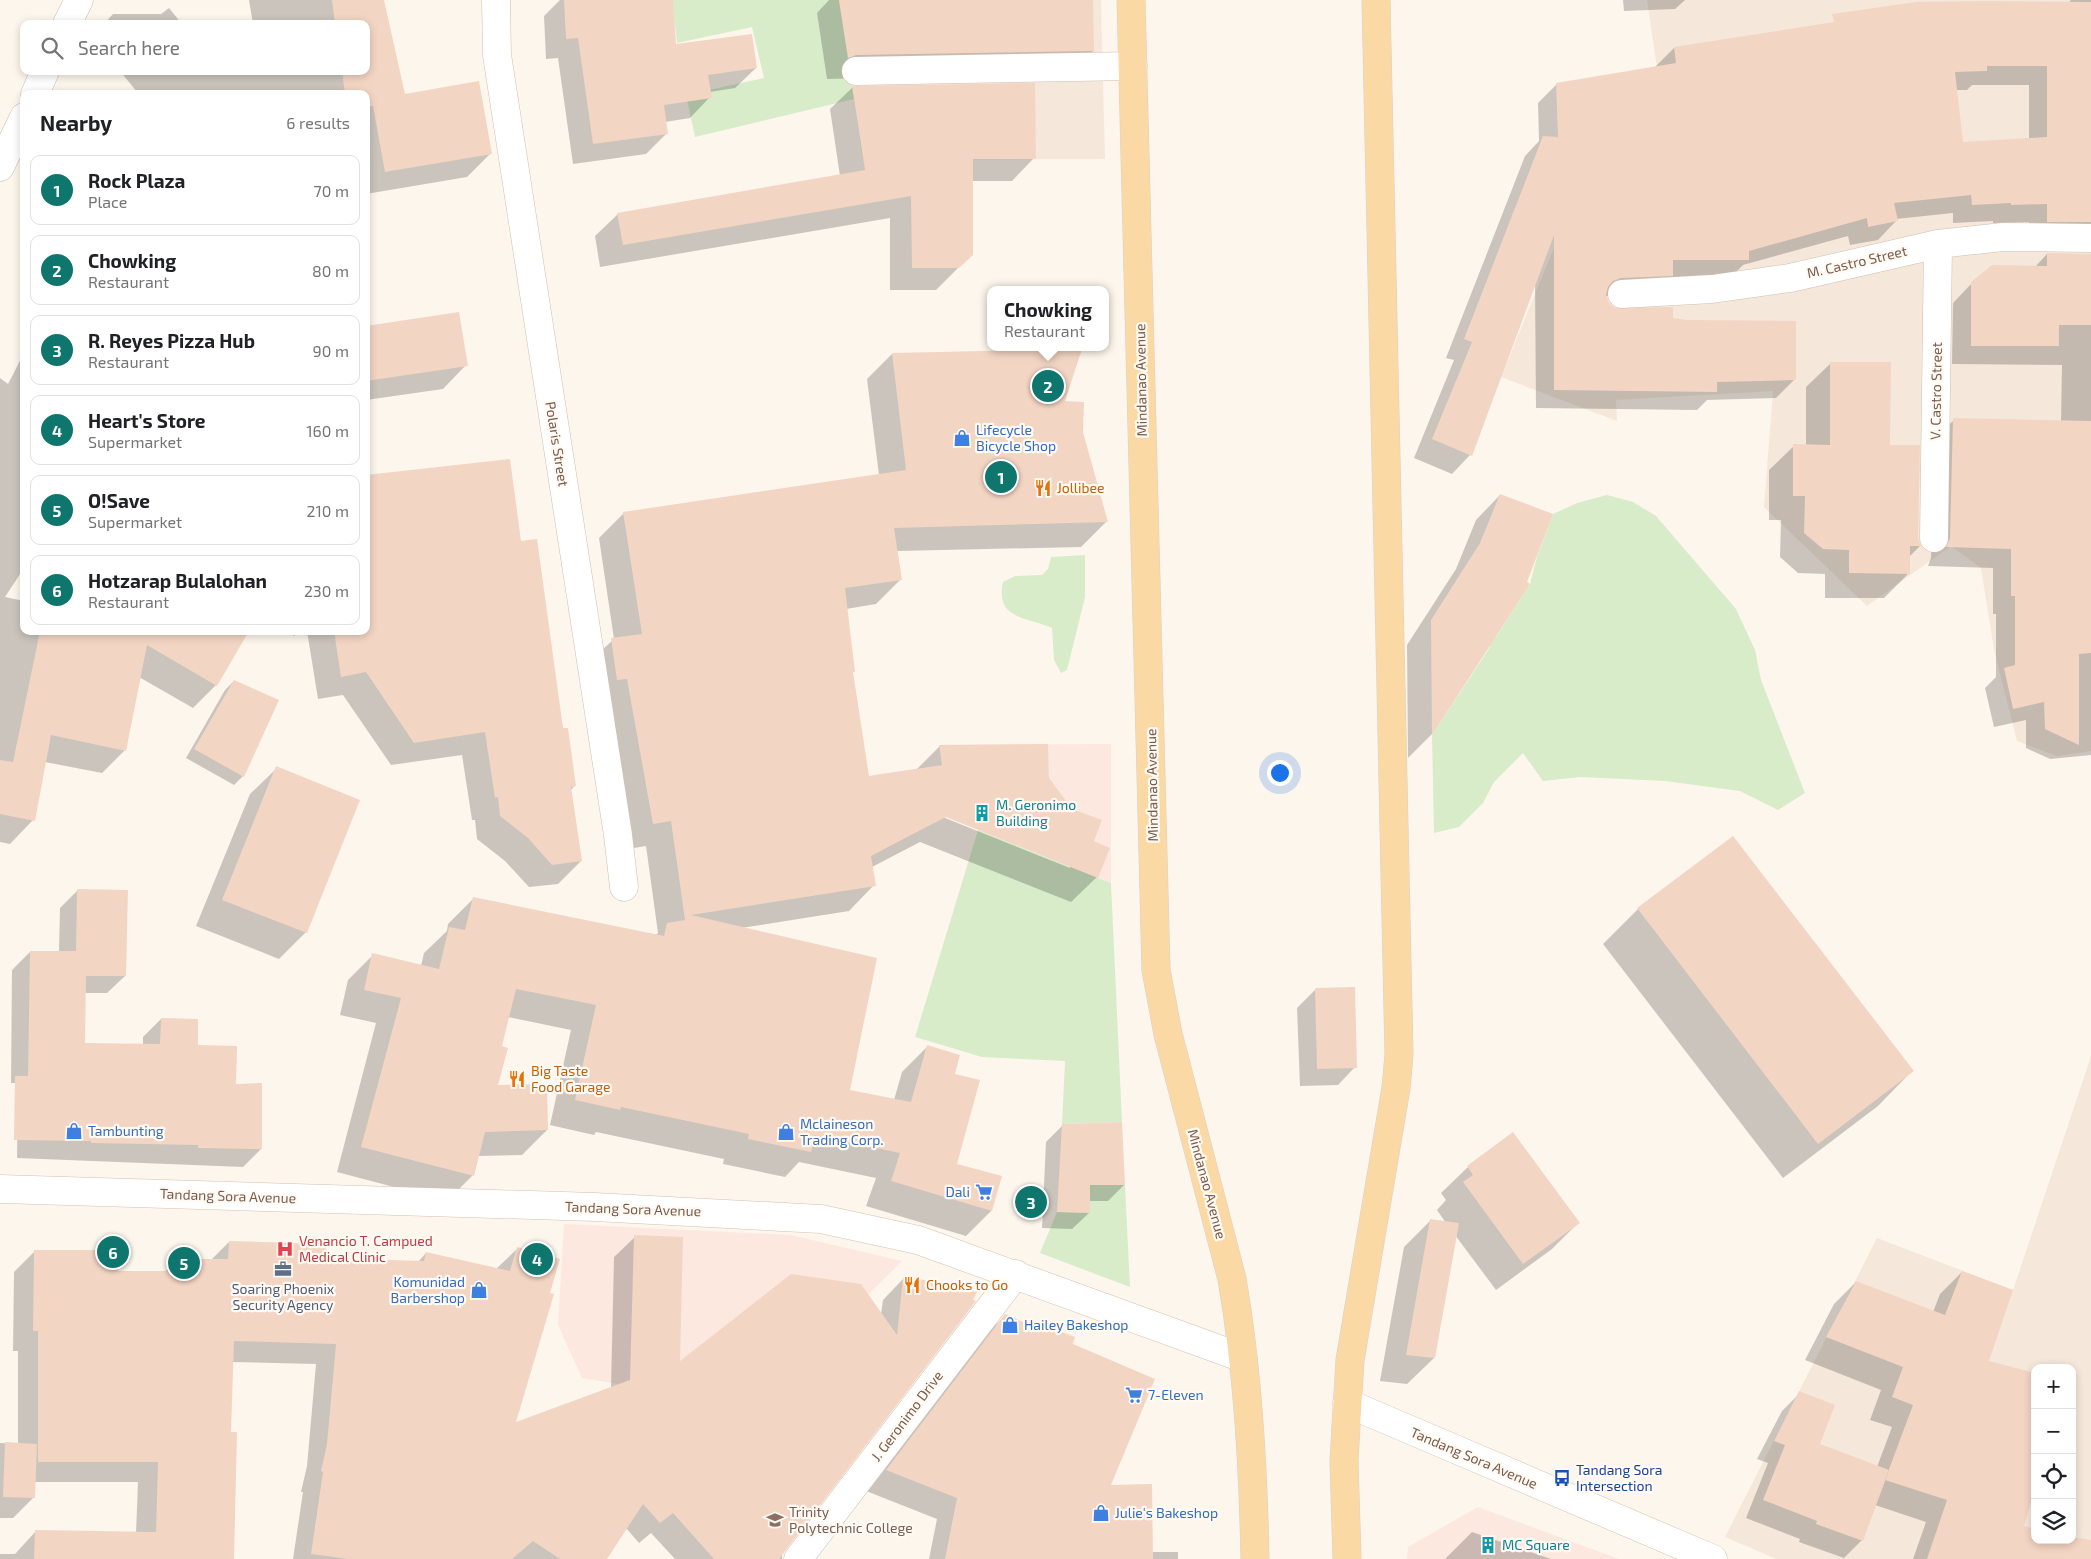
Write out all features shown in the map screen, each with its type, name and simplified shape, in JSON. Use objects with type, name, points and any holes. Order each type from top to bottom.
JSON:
[{"type":"main road","name":"Mindanao Avenue","points":[[1132,0],[1156,970],[1168,1034],[1232,1279],[1243,1358],[1253,1455],[1255,1559]]},
{"type":"main road","points":[[1347,1559],[1344,1460],[1346,1404],[1354,1323],[1396,1088],[1399,1054],[1376,0]]},
{"type":"street","points":[[70,20],[79,0]]},
{"type":"street","name":"Polaris Street","points":[[496,0],[497,55],[618,835],[624,887]]},
{"type":"street","points":[[856,71],[1133,66]]},
{"type":"street","points":[[36,90],[43,75]]},
{"type":"street","points":[[0,167],[20,125]]},
{"type":"street","name":"M. Castro Street","points":[[1622,294],[1712,289],[1790,278],[1938,244],[2003,237],[2091,238]]},
{"type":"street","name":"V. Castro Street","points":[[1934,538],[1938,244]]},
{"type":"street","name":"Tandang Sora Avenue","points":[[0,1189],[586,1207],[821,1219],[918,1240],[1243,1358]]},
{"type":"street","name":"J. Geronimo Drive","points":[[798,1559],[1016,1274]]},
{"type":"street","name":"Tandang Sora Avenue","points":[[1346,1404],[1713,1559]]},
{"type":"shaded area","points":[[839,0],[1101,0],[1105,159],[863,160]]},
{"type":"shaded area","points":[[1647,0],[2091,0],[2091,751],[2057,756],[2017,741],[1994,650],[1981,568],[1951,546],[1867,606],[1764,507],[1773,391],[1616,400],[1617,421],[1501,377],[1598,140],[1664,115]]},
{"type":"shaded area","name":"M. Geronimo Building","points":[[1111,744],[1111,883],[946,817],[886,849],[873,775],[942,765],[939,745]]},
{"type":"shaded area","points":[[2091,1056],[2091,1559],[1776,1559],[1725,1537],[1877,1238],[2013,1290]]},
{"type":"shaded area","points":[[564,1224],[791,1235],[902,1261],[861,1302],[630,1386],[582,1378],[558,1325]]},
{"type":"shaded area","points":[[1478,1507],[1619,1559],[1407,1559],[1408,1547]]},
{"type":"green space","points":[[672,0],[839,0],[854,99],[695,137],[686,95],[764,78],[752,27],[677,43]]},
{"type":"green space","points":[[1607,495],[1633,502],[1656,516],[1736,609],[1755,650],[1761,680],[1805,793],[1778,810],[1740,791],[1665,781],[1580,777],[1543,781],[1523,753],[1494,782],[1483,803],[1459,827],[1434,833],[1432,735],[1490,647],[1482,641],[1488,631],[1496,637],[1530,584],[1537,557],[1553,514],[1577,503]]},
{"type":"green space","points":[[1085,555],[1085,597],[1067,670],[1061,673],[1054,660],[1052,628],[1015,615],[1008,610],[1004,604],[1002,594],[1003,582],[1015,576],[1042,575],[1048,569],[1051,557]]},
{"type":"green space","points":[[978,830],[1111,883],[1122,1122],[1062,1124],[1065,1061],[982,1057],[915,1037]]},
{"type":"green space","points":[[1090,1185],[1125,1185],[1130,1287],[1040,1253],[1057,1212],[1090,1213]]},
{"type":"building","points":[[332,0],[384,0],[405,94],[479,81],[492,154],[385,172],[373,106],[370,106],[370,90],[344,90],[343,75],[370,75],[370,20],[334,20]]},
{"type":"building","points":[[564,0],[673,0],[676,44],[752,34],[757,68],[708,75],[712,98],[664,105],[668,134],[593,144],[578,38],[566,39]]},
{"type":"building","points":[[839,0],[1093,0],[1094,51],[856,55],[848,58]]},
{"type":"building","points":[[1916,2],[2091,2],[2091,222],[2047,222],[2047,204],[1972,205],[1971,195],[1894,203],[1898,221],[1868,227],[1867,218],[1749,251],[1749,260],[1673,260],[1673,276],[1621,278],[1613,281],[1608,287],[1606,295],[1609,303],[1615,308],[1673,307],[1673,318],[1687,320],[1796,321],[1796,380],[1717,382],[1717,392],[1554,390],[1554,235],[1472,456],[1432,439],[1472,342],[1464,339],[1543,136],[1558,137],[1556,83],[1676,63],[1674,47],[1834,22],[1832,14]],"holes":[[[1987,66],[2047,66],[2047,137],[1963,142],[1955,72],[1987,71]]]},
{"type":"building","points":[[1035,83],[1036,159],[973,159],[973,255],[959,268],[912,268],[911,196],[623,245],[617,213],[865,170],[852,86]]},
{"type":"building","points":[[2047,253],[2091,254],[2091,325],[2059,325],[2059,346],[1971,346],[1971,282],[1992,265],[2047,266]]},
{"type":"building","points":[[459,312],[468,366],[370,380],[370,325]]},
{"type":"building","points":[[1081,351],[1065,401],[1084,402],[1083,432],[1108,522],[894,528],[902,580],[845,588],[855,672],[853,672],[869,776],[942,765],[939,745],[1048,744],[1049,778],[1072,809],[1102,820],[1094,841],[1110,848],[1098,878],[946,817],[871,856],[876,886],[691,915],[877,958],[850,1090],[911,1102],[927,1045],[960,1055],[955,1074],[980,1080],[957,1164],[1002,1176],[992,1211],[891,1181],[900,1153],[815,1135],[811,1152],[748,1139],[749,1134],[621,1107],[620,1110],[575,1100],[596,1005],[516,989],[502,1046],[508,1048],[498,1085],[547,1084],[548,1130],[485,1132],[474,1176],[361,1147],[401,998],[364,990],[372,953],[439,969],[449,927],[465,930],[473,897],[664,936],[667,923],[685,920],[671,821],[653,824],[627,679],[617,680],[611,638],[642,634],[623,512],[906,470],[892,353]]},
{"type":"building","points":[[1830,362],[1891,362],[1890,445],[1920,445],[1918,538],[1921,546],[1910,546],[1910,574],[1849,573],[1849,550],[1823,549],[1804,533],[1805,496],[1793,496],[1793,444],[1830,445]]},
{"type":"building","points":[[1953,418],[2091,421],[2091,653],[2079,654],[2079,745],[2045,729],[2044,702],[2013,709],[2004,668],[2015,665],[2015,596],[2011,596],[2011,549],[1946,547],[1950,538]]},
{"type":"building","points":[[510,459],[521,541],[537,539],[563,728],[568,728],[576,786],[571,787],[582,861],[552,865],[528,838],[500,816],[498,797],[495,798],[485,732],[414,743],[366,672],[341,677],[335,635],[370,635],[370,475]]},
{"type":"building","points":[[1500,494],[1553,514],[1527,582],[1530,584],[1432,735],[1431,620],[1480,543]]},
{"type":"building","points":[[39,635],[247,635],[217,686],[147,645],[126,751],[51,735],[35,821],[0,814],[0,760],[13,762]]},
{"type":"building","points":[[234,680],[279,700],[244,777],[194,749]]},
{"type":"building","points":[[276,766],[360,800],[307,933],[222,900]]},
{"type":"building","points":[[1733,836],[1914,1071],[1818,1144],[1637,908]]},
{"type":"building","points":[[77,889],[128,890],[126,976],[86,976],[85,1043],[160,1044],[161,1018],[198,1019],[198,1045],[237,1046],[236,1084],[262,1083],[262,1149],[198,1148],[198,1145],[91,1143],[91,1141],[14,1140],[15,1076],[28,1076],[30,951],[76,951]]},
{"type":"building","points":[[1355,987],[1357,1068],[1317,1069],[1315,988]]},
{"type":"building","points":[[1122,1122],[1125,1185],[1090,1185],[1090,1213],[1057,1212],[1062,1124]]},
{"type":"building","points":[[1513,1132],[1580,1223],[1523,1264],[1463,1182],[1473,1175],[1467,1166]]},
{"type":"building","points":[[1430,1219],[1459,1223],[1435,1358],[1406,1355]]},
{"type":"building","points":[[634,1235],[683,1237],[680,1361],[791,1274],[861,1284],[897,1335],[903,1277],[932,1281],[932,1283],[977,1292],[973,1300],[976,1301],[779,1559],[714,1559],[673,1513],[660,1523],[643,1504],[607,1559],[560,1559],[533,1541],[512,1559],[349,1559],[311,1554],[323,1472],[321,1471],[327,1444],[336,1344],[234,1341],[231,1432],[237,1432],[234,1559],[34,1559],[35,1530],[156,1532],[158,1462],[38,1462],[38,1331],[33,1331],[34,1250],[118,1250],[118,1271],[176,1271],[176,1259],[228,1259],[229,1241],[326,1244],[326,1258],[424,1261],[426,1252],[510,1271],[517,1247],[560,1259],[550,1293],[554,1294],[516,1422],[630,1380]]},
{"type":"building","points":[[1962,1271],[2013,1290],[1989,1361],[2031,1372],[2031,1502],[2024,1526],[2031,1528],[2031,1544],[2076,1544],[2076,1538],[2091,1540],[2091,1559],[1927,1559],[1947,1500],[1885,1480],[1913,1405],[1892,1397],[1903,1367],[1826,1337],[1856,1281],[1945,1315]]},
{"type":"building","points":[[1005,1314],[1032,1326],[1034,1321],[1075,1337],[1073,1344],[1155,1379],[1111,1485],[1152,1484],[1153,1559],[945,1559],[957,1498],[886,1470]]},
{"type":"building","points":[[1799,1391],[1835,1405],[1820,1444],[1889,1470],[1863,1541],[1816,1524],[1817,1521],[1763,1500],[1785,1445],[1774,1441]]},
{"type":"building","points":[[5,1442],[37,1444],[35,1498],[3,1497]]},
{"type":"place","name":"Chowking","points":[[1048,386]]},
{"type":"place","name":"Lifecycle Bicycle Shop","points":[[962,438]]},
{"type":"place","name":"Rock Plaza","points":[[1001,477]]},
{"type":"place","name":"Jollibee","points":[[1043,488]]},
{"type":"place","name":"M. Geronimo Building","points":[[982,813]]},
{"type":"place","name":"Big Taste Food Garage","points":[[517,1079]]},
{"type":"place","name":"Tambunting","points":[[74,1131]]},
{"type":"place","name":"Mclaineson Trading Corp.","points":[[786,1132]]},
{"type":"place","name":"Dali","points":[[984,1192]]},
{"type":"place","name":"R. Reyes Pizza Hub","points":[[1031,1202]]},
{"type":"place","name":"Venancio T. Campued Medical Clinic","points":[[285,1249]]},
{"type":"place","name":"Hotzarap Bulalohan","points":[[113,1252]]},
{"type":"place","name":"Heart's Store","points":[[537,1259]]},
{"type":"place","name":"O!Save","points":[[184,1263]]},
{"type":"place","name":"Soaring Phoenix Security Agency","points":[[283,1269]]},
{"type":"place","name":"Chooks to Go","points":[[912,1285]]},
{"type":"place","name":"Komunidad Barbershop","points":[[479,1290]]},
{"type":"place","name":"Hailey Bakeshop","points":[[1010,1325]]},
{"type":"place","name":"7-Eleven","points":[[1134,1395]]},
{"type":"place","name":"Tandang Sora Intersection","points":[[1562,1478]]},
{"type":"place","name":"Julie's Bakeshop","points":[[1101,1513]]},
{"type":"place","name":"Trinity Polytechnic College","points":[[775,1520]]},
{"type":"place","name":"MC Square","points":[[1488,1545]]}]
